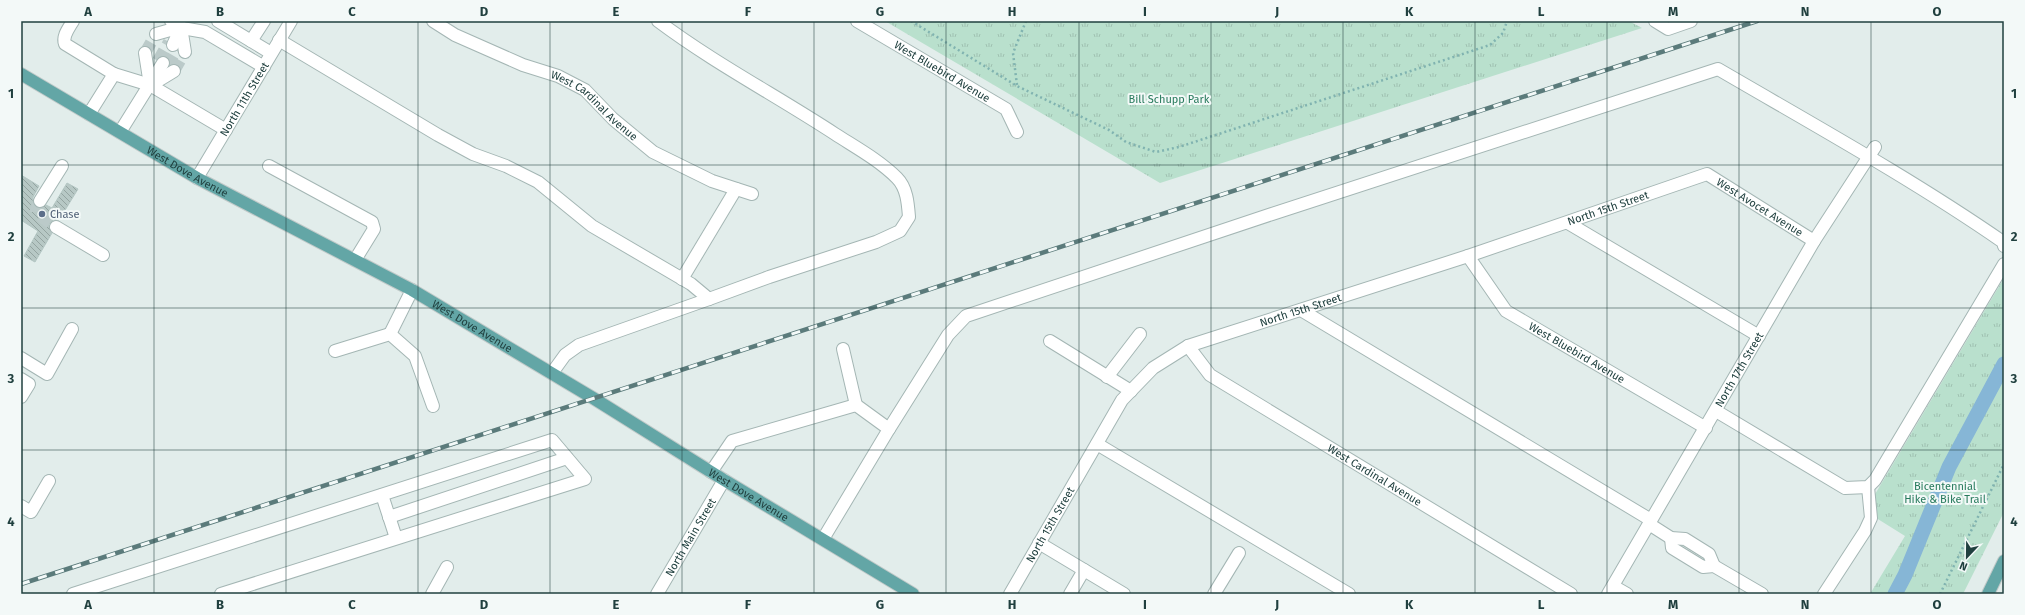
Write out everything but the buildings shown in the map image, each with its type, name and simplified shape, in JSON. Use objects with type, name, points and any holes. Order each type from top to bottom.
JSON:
[{"type":"main road","name":"West Dove Avenue","points":[[21,74],[197,178],[412,290],[552,373],[724,480],[913,594]]},
{"type":"main road","points":[[1988,594],[2004,561]]},
{"type":"street","points":[[73,21],[65,34],[65,44],[114,74],[150,85],[226,130]]},
{"type":"street","points":[[218,21],[271,54]]},
{"type":"street","points":[[252,41],[264,21]]},
{"type":"street","name":"North 11th Street","points":[[197,178],[291,21]]},
{"type":"street","name":"West Cardinal Avenue","points":[[433,21],[455,35],[523,65],[558,76],[584,90],[613,119],[653,152],[712,181],[752,194]]},
{"type":"street","points":[[552,373],[565,355],[580,345],[768,277],[876,242],[900,231],[909,217],[908,198],[898,178],[804,114],[696,48],[658,21]]},
{"type":"street","name":"West Bluebird Avenue","points":[[857,21],[1006,109],[1017,132]]},
{"type":"street","points":[[1655,21],[1668,29],[1690,21]]},
{"type":"street","points":[[176,24],[171,43],[176,24]]},
{"type":"street","points":[[176,24],[205,32],[264,67]]},
{"type":"street","points":[[279,40],[438,135],[473,154],[506,166],[538,182],[592,226],[682,279],[709,299]]},
{"type":"street","points":[[120,132],[150,85],[160,62],[150,85]]},
{"type":"street","points":[[823,539],[948,335],[966,316],[1272,214],[1718,69],[1872,152],[2003,242],[2004,246]]},
{"type":"street","points":[[89,114],[114,74]]},
{"type":"street","name":"North 17th Street","points":[[1611,590],[1814,241],[1872,152]]},
{"type":"street","points":[[40,201],[62,166]]},
{"type":"street","points":[[269,166],[372,222],[374,229],[355,260]]},
{"type":"street","name":"West Avocet Avenue","points":[[1707,174],[1814,241]]},
{"type":"street","name":"North 15th Street","points":[[1010,594],[1122,400],[1154,368],[1188,346],[1568,223],[1707,174]]},
{"type":"street","points":[[682,279],[736,189]]},
{"type":"street","points":[[1568,223],[1759,336]]},
{"type":"street","points":[[56,227],[103,255]]},
{"type":"street","name":"West Bluebird Avenue","points":[[1468,256],[1506,311],[1706,428]]},
{"type":"street","points":[[1716,411],[1845,488],[1860,489],[1868,487],[1879,473],[2004,264]]},
{"type":"street","points":[[336,351],[390,334],[412,290]]},
{"type":"street","points":[[1301,310],[1650,522],[1671,538],[1672,548],[1703,567],[1714,566],[1762,594]]},
{"type":"street","points":[[21,358],[47,374],[72,329]]},
{"type":"street","points":[[390,334],[415,356],[433,406]]},
{"type":"street","points":[[1107,377],[1140,334]]},
{"type":"street","points":[[1050,341],[1131,391]]},
{"type":"street","name":"West Cardinal Avenue","points":[[1188,346],[1210,374],[1571,594]]},
{"type":"street","points":[[843,349],[856,405],[889,429]]},
{"type":"street","points":[[21,379],[29,384],[21,397]]},
{"type":"street","points":[[711,472],[732,441],[856,405]]},
{"type":"street","points":[[73,594],[552,440],[585,479],[221,594]]},
{"type":"street","points":[[1097,444],[1348,594]]},
{"type":"street","points":[[389,517],[567,458]]},
{"type":"street","name":"North Main Street","points":[[657,594],[724,480]]},
{"type":"street","points":[[21,506],[31,512],[49,481]]},
{"type":"street","points":[[1824,594],[1865,531],[1871,518],[1868,487]]},
{"type":"street","points":[[382,495],[396,538]]},
{"type":"street","points":[[1039,543],[1124,594]]},
{"type":"street","points":[[1214,594],[1239,553]]},
{"type":"street","points":[[432,594],[447,567]]},
{"type":"street","points":[[1070,594],[1084,570]]},
{"type":"street","points":[[1611,590],[1627,594]]},
{"type":"path","points":[[911,21],[1017,86],[1109,130],[1126,142],[1156,152],[1179,147],[1490,45],[1504,33],[1507,21]]},
{"type":"path","points":[[1017,86],[1013,53],[1026,21]]},
{"type":"path","points":[[1940,594],[2004,464]]},
{"type":"green space","name":"Bill Schupp Park","points":[[885,21],[1629,21],[1642,28],[1160,183]]},
{"type":"green space","name":"Bicentennial Hike & Bike Trail","points":[[2004,278],[2004,512],[1963,594],[1870,594],[1905,536],[1865,511]]},
{"type":"waterway","points":[[1895,594],[1905,575],[1949,467],[2004,364]]},
{"type":"tunnel","points":[[145,53],[156,34]]},
{"type":"tunnel","points":[[158,61],[169,42]]},
{"type":"tunnel","points":[[167,66],[178,47]]},
{"type":"tunnel","points":[[174,71],[185,52]]},
{"type":"tunnel","points":[[40,201],[36,209],[36,213],[56,227]]},
{"type":"railway","points":[[21,584],[1757,21]]},
{"type":"place","name":"Chase","points":[[42,214]]}]
